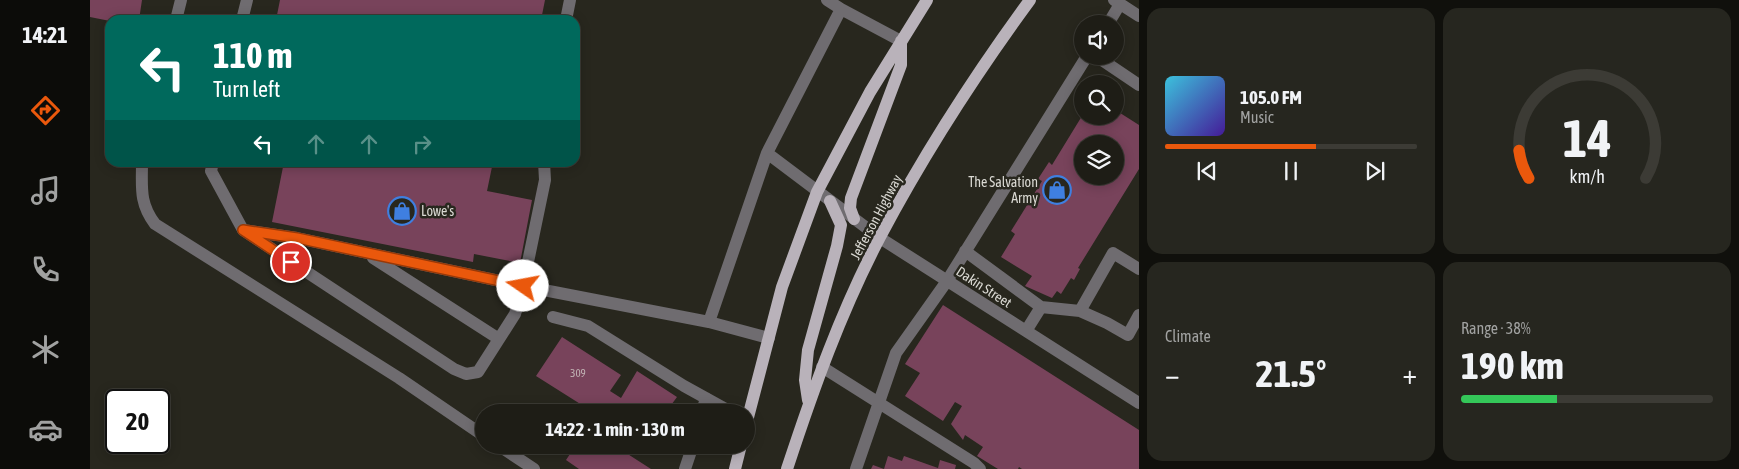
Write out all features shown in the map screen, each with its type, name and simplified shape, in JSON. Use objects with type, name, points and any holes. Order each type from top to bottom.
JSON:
[{"type":"main road","points":[[752,404],[782,287],[817,192],[870,92],[927,0]]},
{"type":"main road","name":"Jefferson Highway","points":[[787,469],[822,367],[845,312],[880,238],[938,134],[1030,0]]},
{"type":"main road","points":[[854,219],[850,208],[851,198],[901,65],[901,41]]},
{"type":"main road","points":[[808,404],[805,380],[808,350],[841,225],[830,202]]},
{"type":"main road","points":[[735,469],[739,454]]},
{"type":"street","points":[[177,15],[181,0]]},
{"type":"street","points":[[243,15],[247,0]]},
{"type":"street","points":[[567,15],[570,0]]},
{"type":"street","points":[[827,0],[901,41]]},
{"type":"street","points":[[1112,15],[1117,2],[1139,16]]},
{"type":"street","points":[[709,322],[767,153],[841,9]]},
{"type":"street","points":[[856,469],[896,353],[965,252],[1081,65]]},
{"type":"street","points":[[1109,65],[1139,85]]},
{"type":"street","name":"Dakin Street","points":[[767,153],[880,238],[1139,403]]},
{"type":"street","points":[[142,167],[142,193],[146,212],[155,224],[390,373],[475,430]]},
{"type":"street","points":[[212,167],[211,171],[243,230],[446,364],[466,374],[478,372],[515,314],[523,286],[544,180],[544,167]]},
{"type":"street","points":[[243,230],[297,238],[523,286],[709,322],[769,338]]},
{"type":"street","points":[[965,252],[1041,306],[1080,311],[1128,335],[1139,315]]},
{"type":"street","points":[[366,253],[499,339]]},
{"type":"street","points":[[1080,311],[1112,253],[1139,269]]},
{"type":"street","points":[[1026,331],[1041,306]]},
{"type":"street","points":[[553,317],[588,326],[717,404]]},
{"type":"street","points":[[822,367],[974,463],[980,469]]},
{"type":"street","points":[[704,404],[706,398]]},
{"type":"street","points":[[512,454],[534,469]]},
{"type":"street","points":[[685,469],[690,454]]},
{"type":"building","points":[[90,0],[142,0],[140,15],[105,15],[105,20],[90,17]]},
{"type":"building","points":[[280,0],[545,0],[542,15],[277,15]]},
{"type":"building","points":[[1124,115],[1139,125],[1139,169],[1078,268],[1080,269],[1074,280],[1071,278],[1061,294],[1057,291],[1052,298],[1025,286],[1032,276],[1001,257],[1015,234],[1011,231],[1042,181],[1038,179],[1049,162],[1052,165],[1076,125],[1124,125]]},
{"type":"building","name":"Lowe's","points":[[283,167],[492,167],[487,191],[532,200],[520,263],[474,254],[473,262],[272,222]]},
{"type":"building","points":[[943,305],[1139,430],[1139,469],[1022,469],[1019,467],[1018,469],[998,469],[977,456],[983,447],[965,435],[963,440],[951,424],[962,406],[955,402],[943,421],[905,396],[920,373],[905,364]]},
{"type":"building","points":[[562,337],[621,375],[610,391],[621,398],[637,371],[677,397],[672,404],[580,404],[536,376]]},
{"type":"building","points":[[570,454],[628,454],[651,469],[579,469],[566,460]]},
{"type":"building","points":[[888,456],[902,461],[904,456],[938,468],[940,460],[956,465],[955,469],[884,469]]},
{"type":"building","points":[[873,465],[884,469],[871,469]]},
{"type":"place","name":"The Salvation Army","points":[[1057,190]]},
{"type":"place","name":"Lowe's","points":[[402,211]]},
{"type":"route","points":[[291,262],[243,230],[297,238],[523,286]]}]
